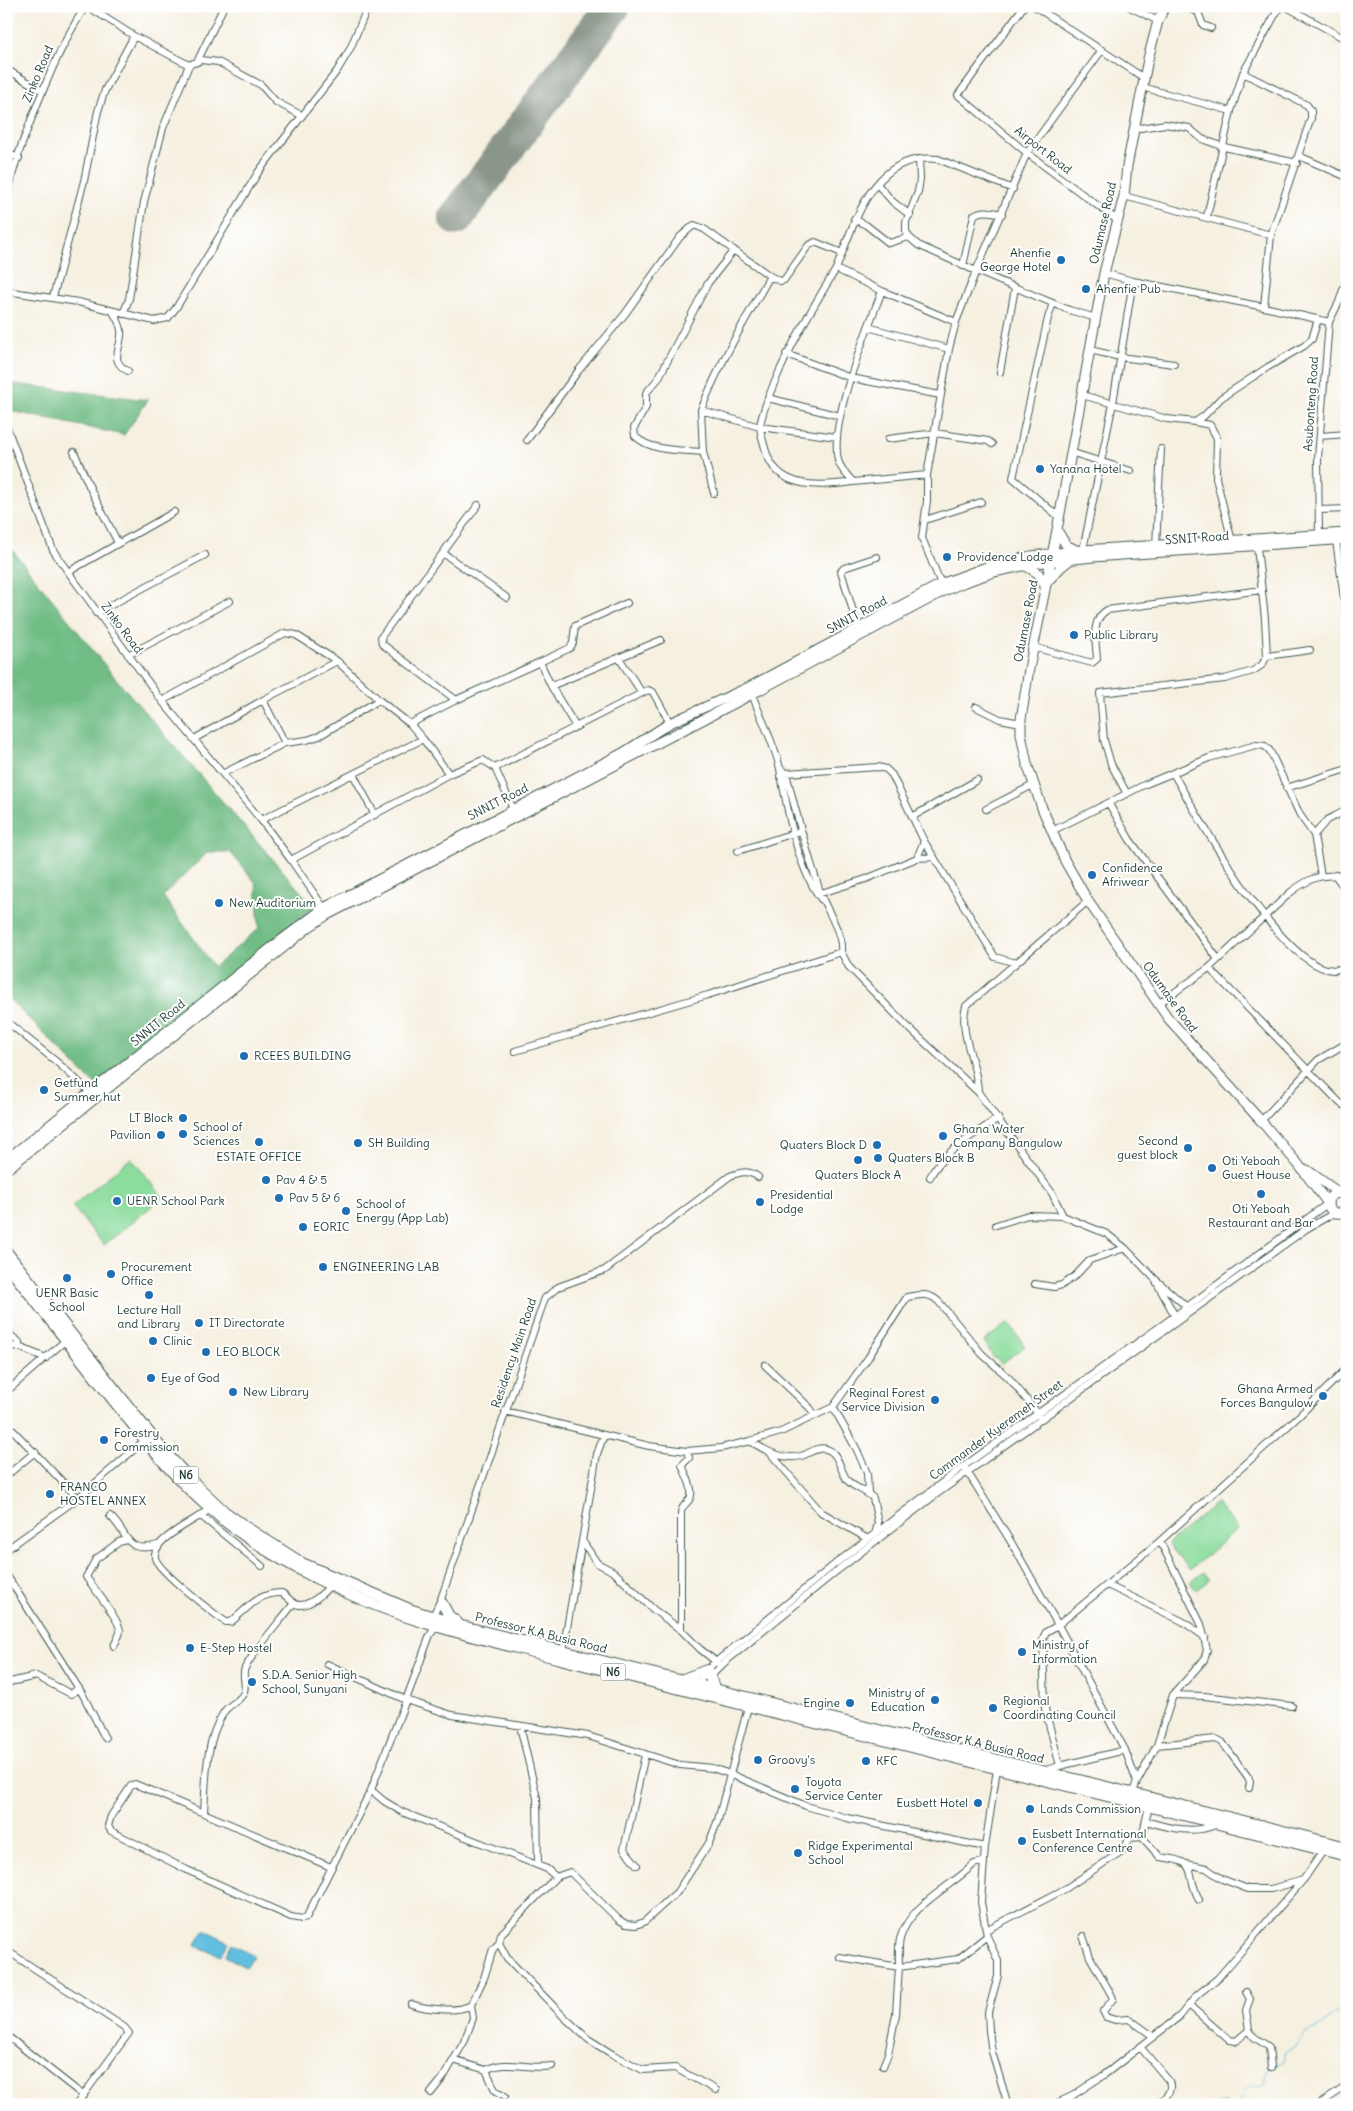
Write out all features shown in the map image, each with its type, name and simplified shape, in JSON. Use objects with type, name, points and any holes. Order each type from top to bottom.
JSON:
[{"type":"main road","name":"Professor K.A Busia Road","points":[[6,1251],[53,1318],[66,1340],[145,1440],[184,1484],[210,1509],[266,1550],[299,1569],[412,1610],[435,1621],[563,1651],[677,1681],[748,1707],[812,1719],[1046,1777],[1149,1806],[1347,1856]]},
{"type":"main road","name":"Professor K.A Busia Road","points":[[6,1264],[159,1445],[216,1504],[249,1529],[322,1576]]},
{"type":"main road","name":"Professor K.A Busia Road","points":[[333,1581],[373,1603],[435,1621],[698,1689],[716,1691],[996,1769],[1132,1794],[1347,1847]]},
{"type":"main road","points":[[412,1610],[428,1608],[441,1602],[450,1616],[462,1626]]},
{"type":"main road","points":[[677,1681],[708,1673],[716,1691]]},
{"type":"street","points":[[87,6],[134,36],[189,65]]},
{"type":"street","name":"Zinko Road","points":[[6,212],[11,178],[19,158],[24,137],[72,27],[87,6]]},
{"type":"street","points":[[197,62],[224,6]]},
{"type":"street","points":[[6,291],[52,297],[154,321],[168,318],[173,314],[258,171],[290,132],[301,115],[322,93],[338,72],[368,6]]},
{"type":"street","name":"Airport Road","points":[[1024,6],[958,95],[1027,153],[1117,220]]},
{"type":"street","points":[[1034,6],[1102,50],[1143,83],[1231,111]]},
{"type":"street","points":[[1128,6],[1158,21]]},
{"type":"street","name":"Odumase Road","points":[[1165,6],[1158,21],[1143,83],[1124,196],[1104,272],[1070,452],[1060,517],[1033,647],[1021,723],[1023,748],[1033,785],[1072,874],[1088,901],[1158,1004],[1184,1037],[1298,1164],[1327,1203],[1329,1210],[1340,1212]]},
{"type":"street","points":[[1184,6],[1198,12],[1203,25],[1211,28]]},
{"type":"street","points":[[1207,216],[1231,111],[1243,73],[1280,6]]},
{"type":"street","points":[[1284,6],[1347,40]]},
{"type":"street","points":[[52,297],[84,180],[98,111],[105,90],[134,36]]},
{"type":"street","points":[[941,584],[922,538],[927,475],[940,395],[956,322],[1027,153],[1102,50]]},
{"type":"street","points":[[123,314],[130,294],[144,202],[163,128],[189,65],[208,60],[218,62],[261,85],[276,102],[301,115]]},
{"type":"street","points":[[6,69],[43,90]]},
{"type":"street","points":[[1243,73],[1307,105],[1312,111],[1297,163],[1272,235],[1264,307]]},
{"type":"street","points":[[1134,129],[1165,124],[1189,128],[1202,139],[1224,147],[1297,163]]},
{"type":"street","points":[[6,153],[19,158]]},
{"type":"street","points":[[1299,156],[1347,177]]},
{"type":"street","points":[[927,475],[822,486],[790,480],[782,476],[767,455],[760,427],[768,398],[786,354],[836,269],[854,219],[877,184],[898,166],[919,159],[938,159],[1013,189]]},
{"type":"street","points":[[919,159],[920,179],[916,201],[906,231],[909,237],[918,244],[963,266],[1074,312],[1096,318]]},
{"type":"street","points":[[877,184],[893,202],[910,215]]},
{"type":"street","points":[[1124,196],[1207,216],[1272,235]]},
{"type":"street","points":[[963,266],[974,215],[978,212],[989,211],[1002,214]]},
{"type":"street","points":[[854,219],[866,225],[889,243],[909,237]]},
{"type":"street","points":[[527,440],[685,232],[694,225],[704,229],[770,276],[780,281],[788,278],[808,246],[815,242],[842,253]]},
{"type":"street","points":[[702,452],[662,448],[642,441],[635,436],[634,428],[646,407],[646,393],[658,379],[708,283],[734,250]]},
{"type":"street","points":[[836,269],[882,291],[956,322]]},
{"type":"street","points":[[1104,272],[1133,281],[1329,322]]},
{"type":"street","points":[[714,493],[702,452],[701,410],[713,379],[770,276]]},
{"type":"street","name":"Asubonteng Road","points":[[1319,535],[1320,436],[1329,322],[1339,302],[1347,278]]},
{"type":"street","points":[[1031,556],[1046,548],[1057,530],[1066,545],[1080,551],[1113,403],[1133,281]]},
{"type":"street","points":[[1000,372],[1015,288]]},
{"type":"street","points":[[853,482],[838,459],[837,437],[840,416],[868,327],[882,291]]},
{"type":"street","points":[[1054,303],[1048,318],[1022,445],[1013,475],[1015,481],[1060,517]]},
{"type":"street","points":[[113,312],[121,333],[117,360],[120,367],[128,371]]},
{"type":"street","points":[[1195,422],[1204,416],[1221,398],[1304,346],[1312,339],[1318,319]]},
{"type":"street","points":[[868,327],[949,349]]},
{"type":"street","points":[[1090,350],[1120,357],[1174,364]]},
{"type":"street","points":[[786,354],[851,378],[940,395]]},
{"type":"street","points":[[1082,396],[1167,419],[1195,422],[1210,426],[1216,433],[1216,478],[1232,541]]},
{"type":"street","points":[[768,398],[840,416]]},
{"type":"street","points":[[701,410],[760,427],[837,437]]},
{"type":"street","name":"Zinko Road","points":[[6,425],[53,550],[96,613],[162,701],[262,820],[324,908]]},
{"type":"street","points":[[888,439],[934,433],[988,441],[992,444]]},
{"type":"street","points":[[1320,436],[1347,434]]},
{"type":"street","points":[[1156,546],[1161,448]]},
{"type":"street","points":[[74,452],[118,543]]},
{"type":"street","points":[[1070,452],[1131,471]]},
{"type":"street","points":[[924,520],[981,502]]},
{"type":"street","points":[[456,700],[382,644],[381,637],[478,505]]},
{"type":"street","points":[[1318,510],[1347,509]]},
{"type":"street","points":[[68,572],[174,512]]},
{"type":"street","name":"SSNIT Road","points":[[1051,558],[1080,551],[1347,532]]},
{"type":"street","points":[[1336,540],[1347,620]]},
{"type":"street","name":"SSNIT Road","points":[[1051,558],[1071,560],[1347,540]]},
{"type":"street","points":[[1127,794],[1111,764],[1104,740],[1100,694],[1102,692],[1145,690],[1225,680],[1253,671],[1262,665],[1267,656],[1257,547]]},
{"type":"street","points":[[443,553],[507,598]]},
{"type":"street","points":[[96,613],[205,555]]},
{"type":"street","name":"SNNIT Road","points":[[837,644],[858,628],[941,584],[992,565],[1031,556],[1051,558]]},
{"type":"street","points":[[858,628],[841,571],[844,568],[877,557]]},
{"type":"street","name":"SNNIT Road","points":[[625,756],[670,723],[749,688],[952,587],[994,572],[1051,558]]},
{"type":"street","points":[[1023,565],[1038,572],[1046,586],[1061,567],[1071,560]]},
{"type":"street","points":[[1033,647],[1092,663],[1097,659],[1096,622],[1100,614],[1107,610],[1262,590]]},
{"type":"street","points":[[128,655],[230,601]]},
{"type":"street","points":[[410,724],[456,700],[570,648],[573,643],[575,626],[627,603]]},
{"type":"street","points":[[162,701],[284,633],[296,634],[337,661],[379,700],[410,724],[450,774]]},
{"type":"street","points":[[551,686],[661,640]]},
{"type":"street","name":"SNNIT Road","points":[[159,1043],[276,944],[324,908],[513,809],[752,694],[825,650]]},
{"type":"street","points":[[1267,656],[1310,650]]},
{"type":"street","points":[[619,658],[642,693]]},
{"type":"street","points":[[194,739],[337,661]]},
{"type":"street","points":[[540,662],[551,686],[576,727]]},
{"type":"street","points":[[495,768],[648,690],[653,692],[670,723]]},
{"type":"street","points":[[752,694],[783,774],[819,894]]},
{"type":"street","points":[[263,700],[285,743]]},
{"type":"street","points":[[224,773],[285,743],[307,740],[318,736],[379,700]]},
{"type":"street","points":[[976,706],[1000,719],[1021,723]]},
{"type":"street","points":[[262,820],[423,739]]},
{"type":"street","points":[[1052,831],[1173,772],[1209,758],[1256,745],[1265,746],[1270,750],[1300,815],[1314,834],[1322,876]]},
{"type":"street","points":[[291,860],[450,774],[483,760],[495,768],[513,809]]},
{"type":"street","name":"SNNIT Road","points":[[6,1160],[309,927],[351,901],[615,761]]},
{"type":"street","points":[[783,774],[878,767],[886,769],[892,775],[924,841],[996,957],[1016,964]]},
{"type":"street","points":[[1286,788],[1347,769]]},
{"type":"street","points":[[1173,772],[1214,845],[1284,941],[1331,971],[1340,970],[1347,965]]},
{"type":"street","points":[[353,774],[375,815]]},
{"type":"street","points":[[783,774],[794,834],[809,881],[825,904],[840,937],[841,952],[849,967],[907,1026],[978,1092],[1052,1193],[1064,1216]]},
{"type":"street","points":[[912,817],[977,780]]},
{"type":"street","points":[[986,809],[1033,785]]},
{"type":"street","points":[[1108,804],[1130,840],[1218,959]]},
{"type":"street","points":[[1314,834],[1326,820],[1347,810]]},
{"type":"street","points":[[738,851],[801,831]]},
{"type":"street","points":[[917,858],[924,841]]},
{"type":"street","points":[[819,894],[866,879],[917,858],[934,857]]},
{"type":"street","points":[[1335,875],[1347,892]]},
{"type":"street","points":[[1158,1004],[1209,968],[1304,882],[1312,877],[1347,875]]},
{"type":"street","points":[[978,1092],[978,1081],[966,1034],[964,1014],[966,1006],[1088,901]]},
{"type":"street","points":[[515,1051],[708,995],[841,952]]},
{"type":"street","points":[[1209,968],[1340,1104],[1347,1107]]},
{"type":"street","points":[[6,1021],[58,1063],[91,1093]]},
{"type":"street","points":[[1261,1121],[1318,1060],[1347,1043]]},
{"type":"street","name":"SNNIT Road","points":[[6,1170],[151,1049]]},
{"type":"street","points":[[930,1177],[940,1161],[948,1154],[998,1118]]},
{"type":"street","name":"Odumase Road","points":[[1298,1164],[1344,1194]]},
{"type":"street","name":"Residency Main Road","points":[[406,1700],[435,1621],[541,1305],[550,1292],[558,1287],[605,1270],[730,1176],[741,1172],[752,1173],[758,1177]]},
{"type":"street","points":[[1327,1203],[1331,1195],[1344,1194]]},
{"type":"street","name":"Commander Kyeremeh Street","points":[[698,1689],[708,1673],[782,1606],[868,1539],[1040,1416],[1327,1203]]},
{"type":"street","points":[[1340,1212],[1347,1221]]},
{"type":"street","name":"Commander Kyeremeh Street","points":[[1040,1416],[1179,1322],[1306,1229],[1340,1212]]},
{"type":"street","points":[[996,1224],[1028,1214],[1064,1216],[1107,1234],[1125,1248],[1155,1279],[1192,1312]]},
{"type":"street","points":[[1035,1284],[1054,1287],[1062,1285],[1075,1276],[1090,1260],[1125,1248]]},
{"type":"street","points":[[1155,1279],[1179,1322]]},
{"type":"street","points":[[505,1411],[649,1446],[687,1451],[721,1448],[750,1442],[781,1432],[833,1407],[868,1358],[907,1297],[926,1294],[939,1302],[982,1354],[1009,1378],[1040,1416]]},
{"type":"street","points":[[6,1332],[19,1342],[19,1347]]},
{"type":"street","points":[[6,1392],[66,1340]]},
{"type":"street","points":[[6,1345],[19,1347],[46,1358]]},
{"type":"street","points":[[765,1365],[815,1415]]},
{"type":"street","points":[[1060,1766],[1045,1709],[1043,1640],[1046,1632],[1058,1625],[1160,1541],[1299,1416],[1347,1368]]},
{"type":"street","points":[[833,1407],[857,1450],[867,1473],[868,1493]]},
{"type":"street","points":[[6,1423],[78,1498]]},
{"type":"street","points":[[563,1651],[584,1542],[597,1454],[604,1435]]},
{"type":"street","points":[[6,1550],[78,1498],[145,1440]]},
{"type":"street","points":[[750,1442],[771,1454],[821,1512],[868,1539]]},
{"type":"street","points":[[771,1454],[799,1456],[813,1450],[825,1448],[832,1452],[847,1480],[868,1493],[872,1498],[878,1523],[875,1534]]},
{"type":"street","points":[[681,1630],[681,1514],[684,1504],[689,1500],[691,1494],[682,1465],[689,1458],[687,1451]]},
{"type":"street","points":[[6,1476],[35,1452]]},
{"type":"street","points":[[966,1469],[1011,1542],[1058,1625],[1125,1750],[1137,1782]]},
{"type":"street","name":"Commander Kyeremeh Street","points":[[718,1664],[966,1469]]},
{"type":"street","points":[[210,1509],[165,1538],[158,1545],[155,1559],[160,1567],[226,1622],[231,1622],[248,1606],[268,1594],[282,1593],[299,1605],[314,1600],[333,1581]]},
{"type":"street","points":[[110,1516],[127,1540],[144,1549],[158,1545]]},
{"type":"street","points":[[201,1516],[262,1566]]},
{"type":"street","points":[[114,1646],[120,1632],[118,1624],[86,1577],[96,1559],[119,1542],[127,1540]]},
{"type":"street","points":[[1132,1794],[1157,1745],[1173,1695],[1204,1660],[1207,1650],[1206,1637],[1201,1624],[1160,1541]]},
{"type":"street","points":[[584,1542],[597,1563],[614,1572],[654,1610],[681,1630],[718,1664]]},
{"type":"street","points":[[6,1574],[79,1688],[106,1738]]},
{"type":"street","points":[[1108,1585],[1182,1621],[1206,1637]]},
{"type":"street","points":[[204,1812],[206,1762],[223,1713],[229,1705],[242,1697],[245,1690],[244,1669],[294,1603]]},
{"type":"street","points":[[328,1664],[406,1700],[452,1715],[588,1736],[680,1765],[712,1768],[806,1806],[848,1818],[985,1847]]},
{"type":"street","points":[[6,1683],[36,1676],[71,1694],[79,1688]]},
{"type":"street","points":[[1173,1695],[1204,1696],[1292,1706]]},
{"type":"street","points":[[330,1867],[204,1812],[134,1784],[111,1816],[108,1826],[111,1831],[187,1870],[291,1918],[306,1918],[330,1867],[371,1790],[406,1700]]},
{"type":"street","points":[[411,2004],[424,2009],[452,2010],[462,2010],[470,2005],[484,1978],[493,1949],[499,1943],[501,1934],[556,1877],[570,1872],[618,1919],[626,1924],[636,1925],[644,1922],[677,1892],[709,1843],[718,1820],[748,1707]]},
{"type":"street","points":[[520,1726],[537,1798],[538,1865]]},
{"type":"street","points":[[1157,1745],[1216,1738],[1222,1742],[1248,1777],[1250,1782],[1249,1788]]},
{"type":"street","points":[[1046,1777],[1049,1770],[1060,1766],[1125,1750]]},
{"type":"street","points":[[637,1865],[624,1849],[644,1755]]},
{"type":"street","points":[[996,1769],[985,1847],[981,1902],[986,1933],[998,1961],[998,1976],[988,2012],[992,2052],[1008,2105]]},
{"type":"street","points":[[371,1790],[402,1812],[548,1869],[556,1877]]},
{"type":"street","points":[[1142,1837],[1149,1806]]},
{"type":"street","points":[[1146,1820],[1175,1828],[1208,1829],[1219,1823]]},
{"type":"street","points":[[1142,1837],[1160,1857],[1180,1859],[1187,1864],[1192,1872],[1192,1886],[1199,1900]]},
{"type":"street","points":[[840,1957],[899,1967],[958,1959],[986,1933],[1065,1889],[1122,1851],[1130,1838],[1142,1837]]},
{"type":"street","points":[[1053,2105],[1088,2086],[1141,2048],[1153,2036],[1172,2024],[1197,1996],[1218,1978],[1304,1880],[1323,1851]]},
{"type":"street","points":[[883,2066],[888,2054],[896,2014],[900,1941],[903,1930],[915,1914],[974,1864],[984,1861]]},
{"type":"street","points":[[1187,1864],[1206,1868],[1222,1880],[1248,1889],[1271,1890],[1304,1880]]},
{"type":"street","points":[[1082,1936],[1090,1957],[1113,1999],[1104,2011],[1106,2016],[1115,2020],[1129,2019],[1153,2036]]},
{"type":"street","points":[[499,1943],[508,1958],[562,2016],[588,2039],[644,2070],[675,2068],[716,2090]]},
{"type":"street","points":[[6,1950],[124,2027],[129,2033],[76,2105]]},
{"type":"street","points":[[1246,1992],[1250,1999],[1246,2010],[1249,2030],[1254,2037],[1269,2047],[1271,2067]]},
{"type":"street","points":[[431,2094],[443,2078],[464,2042],[473,2018],[470,2005]]},
{"type":"street","points":[[1190,2006],[1228,2040],[1236,2041],[1249,2030]]},
{"type":"street","points":[[6,2035],[84,2096]]},
{"type":"street","points":[[1141,2048],[1168,2081],[1171,2088],[1169,2094],[1156,2105]]},
{"type":"street","points":[[453,2060],[486,2070],[492,2067],[503,2066],[552,2066]]},
{"type":"street","points":[[486,2070],[495,2090],[505,2096]]},
{"type":"street","points":[[1318,2105],[1347,2086]]},
{"type":"green space","points":[[6,383],[148,400],[124,435],[6,410]]},
{"type":"green space","points":[[6,542],[112,674],[314,907],[95,1085],[6,996]],"holes":[[[208,852],[230,852],[256,883],[259,928],[214,967],[163,896]]]},
{"type":"green space","name":"UENR School Park","points":[[131,1158],[163,1197],[104,1245],[72,1206]]},
{"type":"green space","points":[[1008,1323],[1025,1346],[1001,1364],[996,1357],[994,1359],[984,1341]]},
{"type":"green space","points":[[1216,1503],[1238,1528],[1190,1570],[1168,1544]]},
{"type":"green space","points":[[1203,1572],[1209,1580],[1196,1590],[1190,1582]]},
{"type":"water","points":[[205,1930],[229,1942],[221,1955],[198,1947],[196,1944]]},
{"type":"water","points":[[232,1943],[254,1956],[246,1967],[225,1956]]},
{"type":"waterway","points":[[1274,2066],[1284,2061],[1286,2052],[1296,2046],[1306,2033],[1319,2028],[1347,2005]]},
{"type":"waterway","points":[[1239,2105],[1242,2093],[1250,2086],[1260,2088],[1266,2083],[1264,2079],[1268,2068]]},
{"type":"waterway","points":[[1217,2105],[1226,2102],[1227,2105]]},
{"type":"runway","points":[[456,218],[613,6]]},
{"type":"place","name":"Ahenfie George Hotel","points":[[1061,260]]},
{"type":"place","name":"Ahenfie Pub","points":[[1086,289]]},
{"type":"place","name":"Yanana Hotel","points":[[1040,469]]},
{"type":"place","name":"Providence Lodge","points":[[947,557]]},
{"type":"place","name":"Public Library","points":[[1074,635]]},
{"type":"place","name":"Confidence Afriwear","points":[[1092,875]]},
{"type":"place","name":"New Auditorium","points":[[219,903]]},
{"type":"place","name":"RCEES BUILDING","points":[[244,1056]]},
{"type":"place","name":"Getfund Summer hut","points":[[44,1090]]},
{"type":"place","name":"LT Block","points":[[183,1118]]},
{"type":"place","name":"School of Sciences","points":[[183,1134]]},
{"type":"place","name":"Pavilion","points":[[161,1135]]},
{"type":"place","name":"Ghana Water Company Bangulow","points":[[943,1136]]},
{"type":"place","name":"ESTATE OFFICE","points":[[259,1142]]},
{"type":"place","name":"SH Building","points":[[358,1143]]},
{"type":"place","name":"Quaters Block D","points":[[877,1145]]},
{"type":"place","name":"Second guest block","points":[[1188,1148]]},
{"type":"place","name":"Quaters Block B","points":[[878,1158]]},
{"type":"place","name":"Quaters Block A","points":[[858,1160]]},
{"type":"place","name":"Oti Yeboah Guest House","points":[[1212,1168]]},
{"type":"place","name":"Pav 4 & 5","points":[[266,1180]]},
{"type":"place","name":"Oti Yeboah Restaurant and Bar","points":[[1261,1194]]},
{"type":"place","name":"Pav 5 & 6","points":[[279,1198]]},
{"type":"place","name":"UENR School Park","points":[[117,1201]]},
{"type":"place","name":"Presidential Lodge","points":[[760,1202]]},
{"type":"place","name":"School of Energy (App Lab)","points":[[346,1211]]},
{"type":"place","name":"EORIC","points":[[303,1227]]},
{"type":"place","name":"ENGINEERING LAB","points":[[323,1267]]},
{"type":"place","name":"Procurement Office","points":[[111,1274]]},
{"type":"place","name":"UENR Basic School","points":[[67,1278]]},
{"type":"place","name":"Lecture Hall and Library","points":[[149,1295]]},
{"type":"place","name":"IT Directorate","points":[[199,1323]]},
{"type":"place","name":"Clinic","points":[[153,1341]]},
{"type":"place","name":"LEO BLOCK","points":[[206,1352]]},
{"type":"place","name":"Eye of God","points":[[151,1378]]},
{"type":"place","name":"New Library","points":[[233,1392]]},
{"type":"place","name":"Ghana Armed Forces Bangulow","points":[[1323,1396]]},
{"type":"place","name":"Reginal Forest Service Division","points":[[935,1400]]},
{"type":"place","name":"Forestry Commission","points":[[104,1440]]},
{"type":"place","name":"FRANCO HOSTEL ANNEX","points":[[50,1494]]},
{"type":"place","name":"E-Step Hostel","points":[[190,1648]]},
{"type":"place","name":"Ministry of Information","points":[[1022,1652]]},
{"type":"place","name":"S.D.A. Senior High School, Sunyani","points":[[252,1682]]},
{"type":"place","name":"Ministry of Education","points":[[935,1700]]},
{"type":"place","name":"Engine","points":[[850,1703]]},
{"type":"place","name":"Regional Coordinating Council","points":[[993,1708]]},
{"type":"place","name":"Groovy's","points":[[758,1760]]},
{"type":"place","name":"KFC","points":[[866,1761]]},
{"type":"place","name":"Toyota Service Center","points":[[795,1789]]},
{"type":"place","name":"Eusbett Hotel","points":[[978,1803]]},
{"type":"place","name":"Lands Commission","points":[[1030,1809]]},
{"type":"place","name":"Eusbett International Conference Centre","points":[[1022,1841]]},
{"type":"place","name":"Ridge Experimental School","points":[[798,1853]]}]
